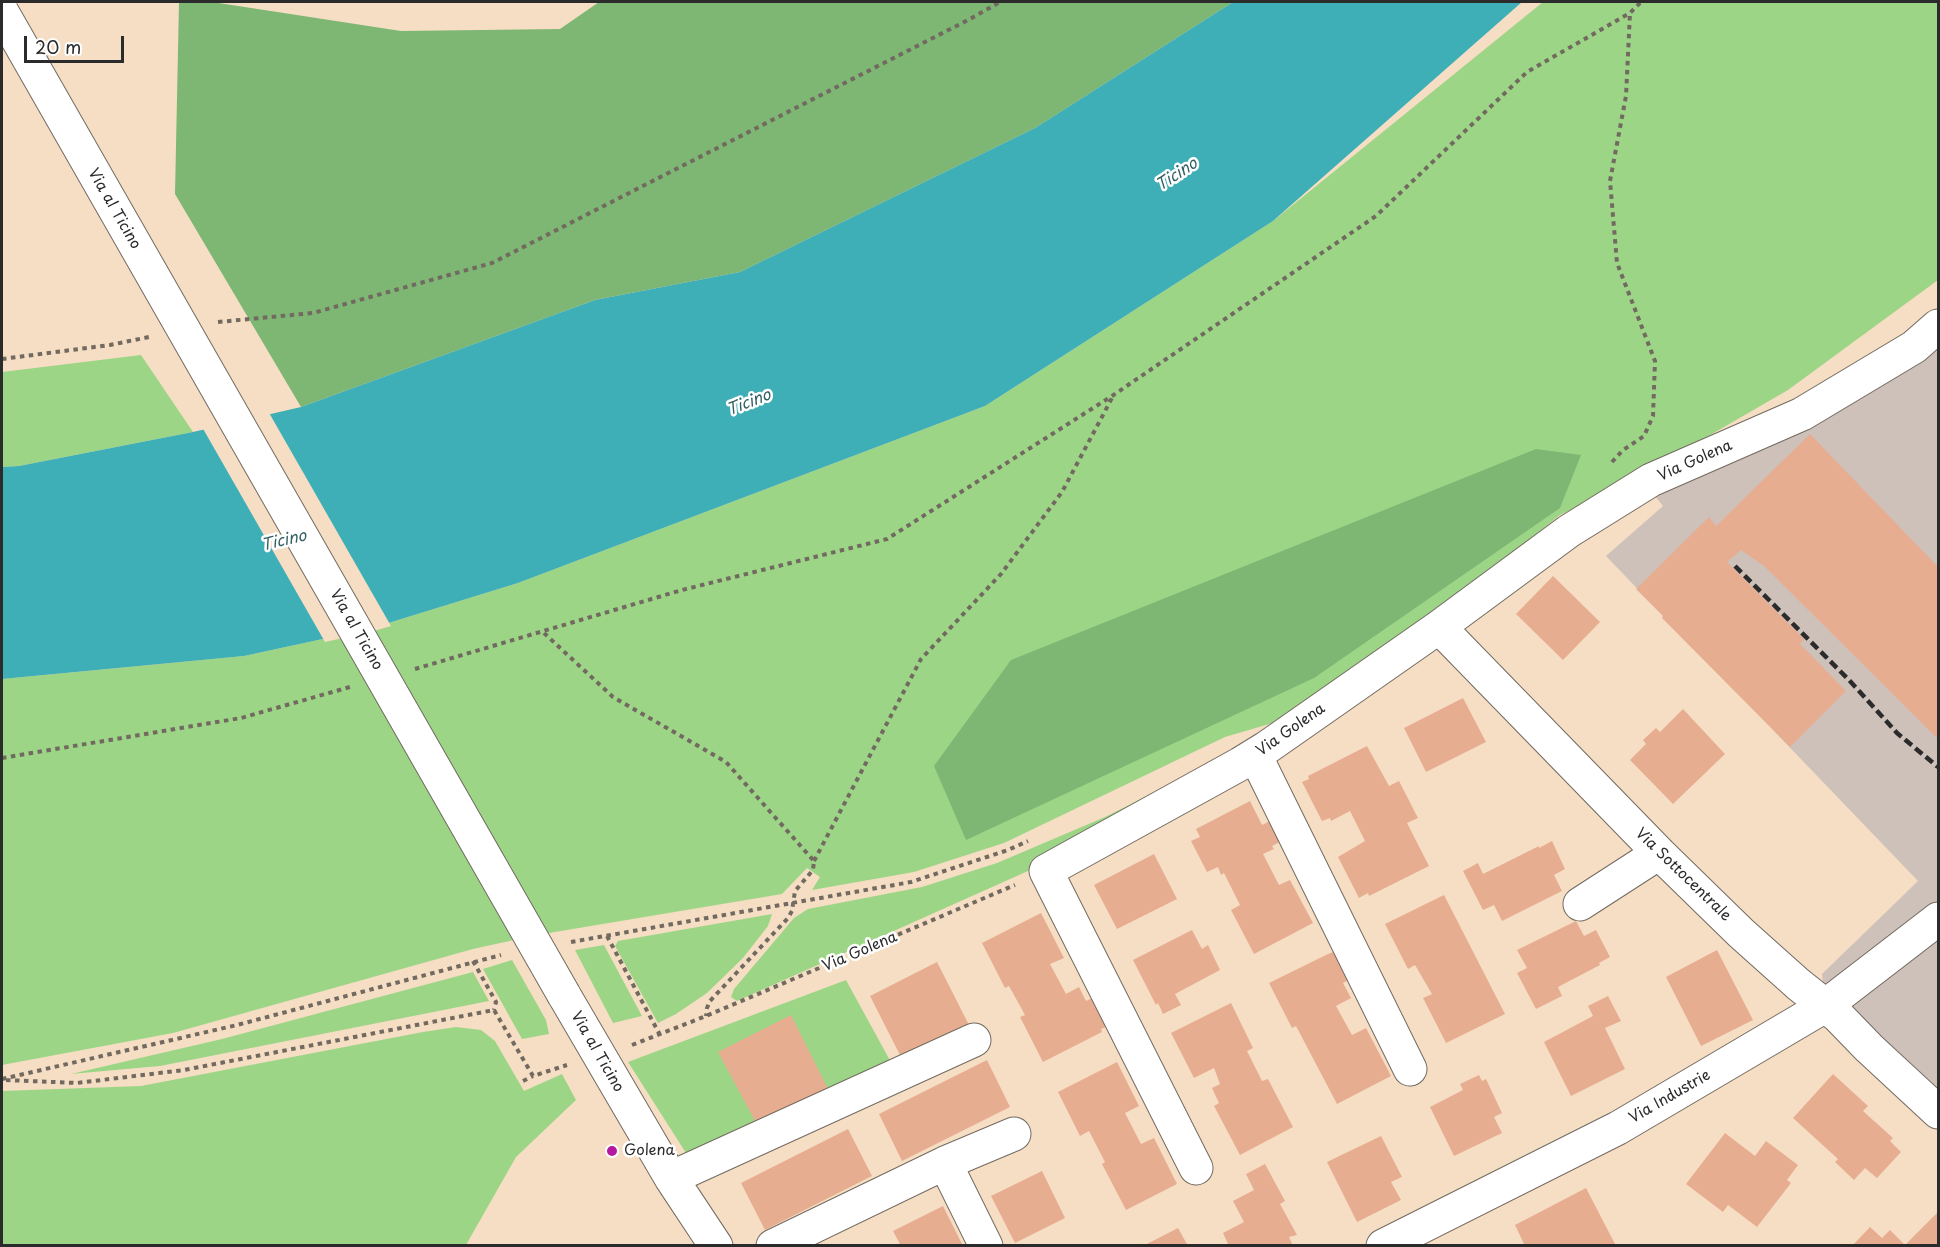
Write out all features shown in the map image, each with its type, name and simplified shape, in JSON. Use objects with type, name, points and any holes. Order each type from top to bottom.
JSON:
[{"type":"street","name":"Via al Ticino","points":[[2,12],[564,995],[671,1178],[716,1245]]},
{"type":"street","name":"Via Golena","points":[[1046,871],[1255,755],[1599,512],[1652,480],[1802,414],[1914,347],[1938,326]]},
{"type":"street","name":"Via Sottocentrale","points":[[1439,627],[1659,853],[1790,977],[1838,1016],[1938,1112]]},
{"type":"street","points":[[1255,755],[1410,1069]]},
{"type":"street","points":[[1580,904],[1659,853]]},
{"type":"street","points":[[1046,871],[1196,1168]]},
{"type":"street","name":"Via Industrie","points":[[1383,1245],[1618,1128],[1825,1006],[1938,919]]},
{"type":"street","points":[[671,1178],[974,1040]]},
{"type":"street","points":[[773,1245],[945,1163],[1014,1134]]},
{"type":"street","points":[[945,1163],[986,1245]]},
{"type":"path","points":[[217,323],[313,313],[492,263],[1000,2]]},
{"type":"path","points":[[413,670],[682,590],[887,539],[1112,396],[1376,216],[1527,72],[1630,13],[1641,2]]},
{"type":"path","points":[[1599,512],[1595,492],[1614,458],[1644,436],[1653,416],[1655,361],[1617,263],[1610,181],[1626,96],[1630,13]]},
{"type":"path","points":[[2,359],[110,345],[153,336]]},
{"type":"path","points":[[706,1016],[710,1001],[788,918],[792,911],[795,891],[813,870],[814,861],[921,659],[1001,574],[1062,492],[1112,396]]},
{"type":"path","points":[[544,632],[613,697],[726,762],[814,861]]},
{"type":"path","points":[[2,758],[240,718],[356,686]]},
{"type":"path","points":[[561,944],[911,882],[1008,850],[1030,840]]},
{"type":"path","name":"Via Golena","points":[[523,1081],[660,1035],[983,900],[1046,871]]},
{"type":"path","points":[[608,936],[660,1035]]},
{"type":"path","points":[[2,1079],[237,1025],[503,954]]},
{"type":"path","points":[[473,961],[496,1002],[494,1010],[533,1076]]},
{"type":"path","points":[[2,1079],[77,1083],[184,1070],[494,1010]]},
{"type":"shaded area","points":[[1938,336],[1938,1112],[1825,1006],[1822,974],[1918,881],[1606,556],[1663,506],[1649,489]]},
{"type":"green space","points":[[179,2],[212,2],[401,31],[560,29],[599,2],[1233,2],[1035,128],[740,272],[595,300],[301,407],[175,194]]},
{"type":"green space","points":[[1543,2],[1938,2],[1938,280],[1788,390],[1648,471],[1560,515],[1447,605],[1283,720],[1225,737],[1004,843],[914,872],[812,890],[820,877],[807,868],[782,894],[537,935],[473,949],[173,1033],[2,1065],[2,679],[244,656],[369,629],[518,583],[985,406],[1273,221]]},
{"type":"green space","points":[[141,355],[193,432],[19,466],[2,467],[2,372]]},
{"type":"green space","points":[[1536,449],[1581,455],[1560,508],[1314,678],[966,840],[934,766],[1011,660]]},
{"type":"green space","points":[[1233,753],[1037,867],[737,1001],[731,997],[734,989],[794,918],[808,909],[922,887],[997,863],[1105,817]]},
{"type":"green space","points":[[772,914],[768,926],[743,958],[707,993],[658,1023],[615,946],[618,941]]},
{"type":"green space","points":[[604,945],[642,1016],[613,1023],[575,950]]},
{"type":"green space","points":[[512,960],[546,1020],[549,1034],[522,1039],[483,969]]},
{"type":"green space","points":[[473,972],[489,1001],[160,1066],[71,1074],[222,1039]]},
{"type":"green space","points":[[846,980],[893,1066],[686,1153],[628,1062]]},
{"type":"green space","points":[[456,1027],[481,1030],[495,1041],[524,1091],[562,1074],[576,1100],[516,1157],[466,1245],[2,1245],[2,1091],[141,1086]]},
{"type":"water","name":"Ticino","points":[[1233,2],[1522,2],[1273,221],[985,406],[518,583],[369,629],[244,656],[2,679],[2,467],[19,466],[193,432],[301,407],[595,300],[740,272],[1035,128]]},
{"type":"pier","points":[[268,411],[391,626],[325,642],[202,427]]},
{"type":"building","points":[[1810,434],[1938,567],[1938,739],[1764,566],[1741,550],[1727,562],[1804,639],[1800,644],[1846,691],[1790,747],[1636,589],[1709,517],[1716,526]]},
{"type":"building","points":[[1553,576],[1600,622],[1563,660],[1516,614]]},
{"type":"building","points":[[1463,698],[1486,742],[1426,772],[1404,728]]},
{"type":"building","points":[[1683,709],[1725,754],[1673,804],[1630,760],[1646,744],[1643,740],[1656,728],[1660,732]]},
{"type":"building","points":[[1367,746],[1389,786],[1399,781],[1418,818],[1407,823],[1429,866],[1369,896],[1368,893],[1359,898],[1338,857],[1365,841],[1350,811],[1331,821],[1330,818],[1322,821],[1302,782],[1309,779],[1308,776]]},
{"type":"building","points":[[1250,801],[1262,825],[1270,821],[1280,842],[1272,846],[1274,849],[1263,854],[1279,885],[1290,880],[1313,923],[1254,954],[1231,910],[1240,905],[1224,873],[1221,875],[1218,867],[1207,872],[1191,841],[1200,837],[1196,829]]},
{"type":"building","points":[[1552,841],[1565,869],[1554,875],[1562,891],[1502,921],[1494,905],[1483,910],[1463,871],[1478,863],[1483,874]]},
{"type":"building","points":[[1154,854],[1177,899],[1117,929],[1094,885]]},
{"type":"building","points":[[1444,895],[1505,1014],[1446,1043],[1423,998],[1432,994],[1415,965],[1408,969],[1385,924]]},
{"type":"building","points":[[1041,913],[1064,958],[1050,964],[1066,994],[1079,987],[1086,1001],[1098,995],[1112,1024],[1101,1029],[1102,1032],[1043,1062],[1020,1017],[1025,1015],[1009,986],[1005,988],[982,943]]},
{"type":"building","points":[[1576,921],[1584,936],[1596,930],[1610,957],[1599,963],[1600,965],[1558,987],[1562,996],[1536,1009],[1517,973],[1527,968],[1517,950]]},
{"type":"building","points":[[1192,930],[1202,949],[1208,945],[1220,970],[1175,994],[1181,1005],[1163,1014],[1133,960]]},
{"type":"building","points":[[1341,949],[1355,977],[1343,983],[1351,998],[1336,1006],[1352,1035],[1366,1028],[1391,1076],[1337,1104],[1296,1026],[1292,1028],[1269,983]]},
{"type":"building","points":[[1717,950],[1753,1020],[1701,1046],[1666,977]]},
{"type":"building","points":[[937,962],[969,1025],[902,1059],[870,996]]},
{"type":"building","points":[[1608,996],[1621,1021],[1605,1028],[1625,1069],[1571,1096],[1544,1042],[1593,1016],[1588,1006]]},
{"type":"building","points":[[1231,1003],[1253,1048],[1247,1051],[1262,1081],[1268,1079],[1293,1127],[1240,1155],[1214,1106],[1219,1103],[1212,1088],[1220,1084],[1214,1068],[1194,1078],[1171,1033]]},
{"type":"building","points":[[791,1015],[831,1095],[761,1132],[718,1052]]},
{"type":"building","points":[[987,1060],[1010,1107],[902,1161],[879,1114]]},
{"type":"building","points":[[1117,1062],[1139,1106],[1125,1113],[1141,1144],[1154,1138],[1177,1184],[1126,1210],[1102,1164],[1105,1162],[1089,1131],[1080,1136],[1058,1092]]},
{"type":"building","points":[[1833,1074],[1868,1106],[1863,1111],[1893,1138],[1890,1141],[1901,1152],[1877,1178],[1865,1168],[1854,1180],[1835,1162],[1838,1159],[1793,1118]]},
{"type":"building","points":[[1479,1075],[1482,1081],[1486,1079],[1502,1113],[1494,1117],[1502,1133],[1454,1156],[1430,1107],[1463,1090],[1460,1084]]},
{"type":"building","points":[[848,1129],[872,1176],[765,1230],[741,1183]]},
{"type":"building","points":[[1725,1133],[1755,1156],[1766,1141],[1798,1165],[1787,1180],[1791,1183],[1757,1227],[1728,1205],[1723,1212],[1686,1184]]},
{"type":"building","points":[[1381,1136],[1402,1177],[1391,1182],[1401,1200],[1357,1222],[1327,1162]]},
{"type":"building","points":[[1265,1164],[1285,1201],[1280,1204],[1297,1235],[1289,1237],[1293,1246],[1229,1246],[1223,1233],[1244,1222],[1233,1201],[1254,1190],[1246,1174]]},
{"type":"building","points":[[1042,1171],[1065,1218],[1015,1243],[991,1196]]},
{"type":"building","points":[[1586,1188],[1616,1246],[1525,1246],[1515,1225]]},
{"type":"building","points":[[943,1206],[963,1246],[901,1246],[893,1231]]},
{"type":"building","points":[[1938,1212],[1938,1246],[1852,1246],[1870,1227],[1882,1238],[1890,1230],[1905,1245]]},
{"type":"building","points":[[1178,1228],[1188,1246],[1143,1246]]},
{"type":"railway","points":[[1735,566],[1849,680],[1897,733],[1938,767]]},
{"type":"place","name":"Golena","points":[[612,1151]]}]
